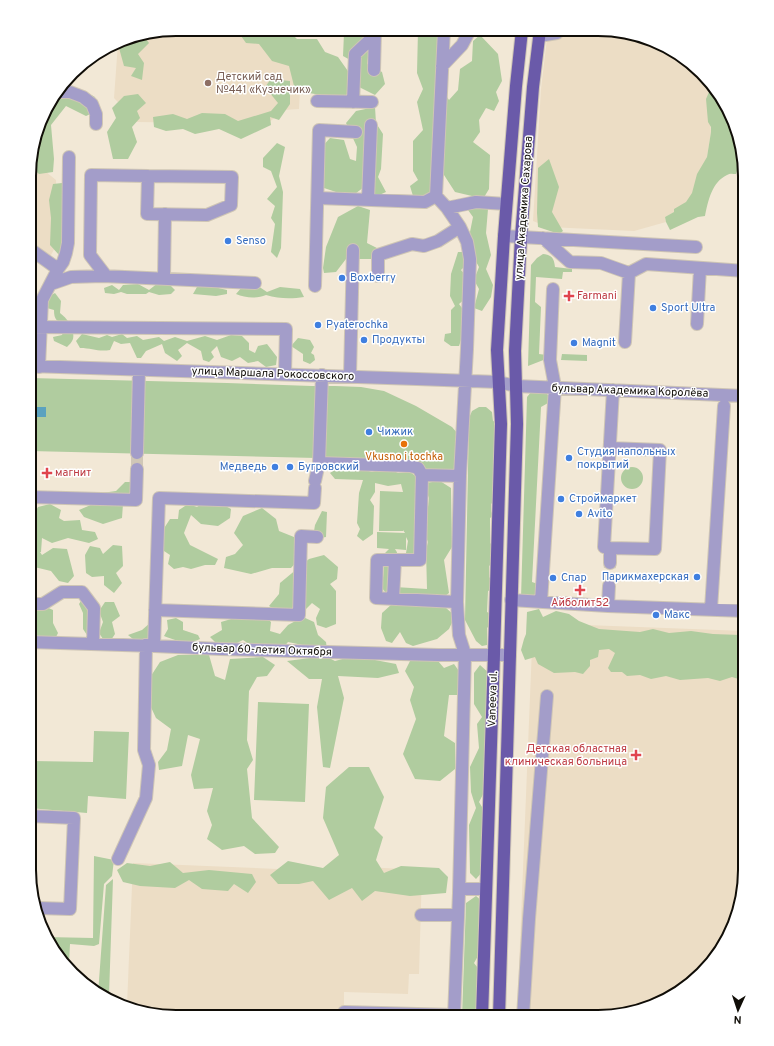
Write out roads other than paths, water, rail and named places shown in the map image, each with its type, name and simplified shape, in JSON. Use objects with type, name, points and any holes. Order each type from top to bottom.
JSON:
[{"type":"main road","name":"улица Академика Сахарова","points":[[498,382],[497,350],[506,204],[521,36]]},
{"type":"main road","name":"улица Академика Сахарова","points":[[516,386],[516,351],[522,237],[533,87],[539,36]]},
{"type":"main road","name":"Vaneeva ul.","points":[[482,1010],[501,424],[498,382]]},
{"type":"main road","name":"Vaneeva ul.","points":[[499,1010],[517,424],[516,386]]},
{"type":"street","points":[[354,102],[355,54],[371,36]]},
{"type":"street","points":[[374,70],[375,36]]},
{"type":"street","points":[[444,36],[436,196],[447,208],[460,227],[467,242],[470,259],[460,476],[457,602],[459,635],[465,654],[454,1010]]},
{"type":"street","points":[[442,66],[462,45],[467,36]]},
{"type":"street","points":[[64,92],[70,92],[83,97],[92,104],[96,114],[96,124]]},
{"type":"street","points":[[316,101],[372,102]]},
{"type":"street","points":[[368,199],[372,125]]},
{"type":"street","points":[[315,286],[319,130],[356,132]]},
{"type":"street","points":[[36,323],[42,300],[66,254],[68,243],[69,157]]},
{"type":"street","points":[[106,276],[90,255],[91,175],[232,177],[231,205],[207,215],[147,214],[148,176]]},
{"type":"street","points":[[318,198],[425,202],[436,196]]},
{"type":"street","points":[[447,208],[476,202],[506,204]]},
{"type":"street","points":[[164,278],[165,214]]},
{"type":"street","points":[[378,276],[378,255],[412,244],[424,246],[438,241],[460,227]]},
{"type":"street","points":[[504,236],[696,248]]},
{"type":"street","points":[[544,238],[570,262],[601,264],[629,273],[646,264],[738,271]]},
{"type":"street","points":[[350,376],[353,250]]},
{"type":"street","points":[[36,253],[58,269]]},
{"type":"street","points":[[697,324],[700,268]]},
{"type":"street","points":[[625,342],[629,273]]},
{"type":"street","points":[[50,284],[71,277],[106,276],[255,283]]},
{"type":"street","points":[[541,602],[555,387],[550,360],[553,289]]},
{"type":"street","points":[[36,327],[286,329],[285,374]]},
{"type":"street","name":"улица Маршала Рокоссовского","points":[[36,366],[498,382],[516,386]]},
{"type":"street","points":[[137,453],[139,370]]},
{"type":"street","points":[[118,859],[146,798],[149,765],[144,750],[150,646],[155,610],[159,498],[314,503],[319,462],[322,375]]},
{"type":"street","name":"бульвар Академика Королёва","points":[[516,386],[738,396]]},
{"type":"street","points":[[610,448],[660,450],[656,549],[604,547],[613,390]]},
{"type":"street","points":[[710,609],[724,406]]},
{"type":"street","points":[[319,462],[410,466],[418,468],[422,475],[420,560],[377,560],[376,598],[457,602]]},
{"type":"street","points":[[36,497],[136,500],[137,469]]},
{"type":"street","points":[[422,475],[460,476]]},
{"type":"street","points":[[155,610],[299,615],[301,536],[317,537]]},
{"type":"street","points":[[610,548],[610,563]]},
{"type":"street","points":[[394,599],[395,560]]},
{"type":"street","points":[[608,606],[609,586]]},
{"type":"street","points":[[36,604],[43,604],[62,592],[82,592],[94,608],[92,644]]},
{"type":"street","points":[[511,600],[608,606],[738,611]]},
{"type":"street","name":"бульвар 60-летия Октября","points":[[36,642],[260,650],[510,655]]},
{"type":"street","points":[[523,1010],[529,919],[547,696]]},
{"type":"street","points":[[36,816],[74,818],[70,911],[42,908]]},
{"type":"street","points":[[459,888],[486,889]]},
{"type":"street","points":[[421,915],[458,915]]},
{"type":"water","points":[[36,407],[46,407],[46,417],[36,417]]},
{"type":"tunnel","points":[[137,453],[137,469]]},
{"type":"tunnel","points":[[609,586],[610,563]]},
{"type":"place","name":"Детский сад №441 «Кузнечик»","points":[[208,83]]},
{"type":"place","name":"Senso","points":[[228,241]]},
{"type":"place","name":"Boxberry","points":[[342,278]]},
{"type":"place","name":"Farmani","points":[[569,296]]},
{"type":"place","name":"Sport Ultra","points":[[653,308]]},
{"type":"place","name":"Pyaterochka","points":[[318,325]]},
{"type":"place","name":"Продукты","points":[[364,340]]},
{"type":"place","name":"Magnit","points":[[574,343]]},
{"type":"place","name":"Чижик","points":[[369,432]]},
{"type":"place","name":"Vkusno i tochka","points":[[404,444]]},
{"type":"place","name":"Студия напольных покрытий","points":[[569,458]]},
{"type":"place","name":"Медведь","points":[[275,467]]},
{"type":"place","name":"Бугровский","points":[[290,467]]},
{"type":"place","name":"магнит","points":[[47,473]]},
{"type":"place","name":"Строймаркет","points":[[561,499]]},
{"type":"place","name":"Avito","points":[[579,514]]},
{"type":"place","name":"Парикмахерская","points":[[697,577]]},
{"type":"place","name":"Спар","points":[[553,578]]},
{"type":"place","name":"Айболит52","points":[[580,590]]},
{"type":"place","name":"Макс","points":[[656,615]]},
{"type":"place","name":"Детская областная клиническая больница","points":[[636,755]]}]
